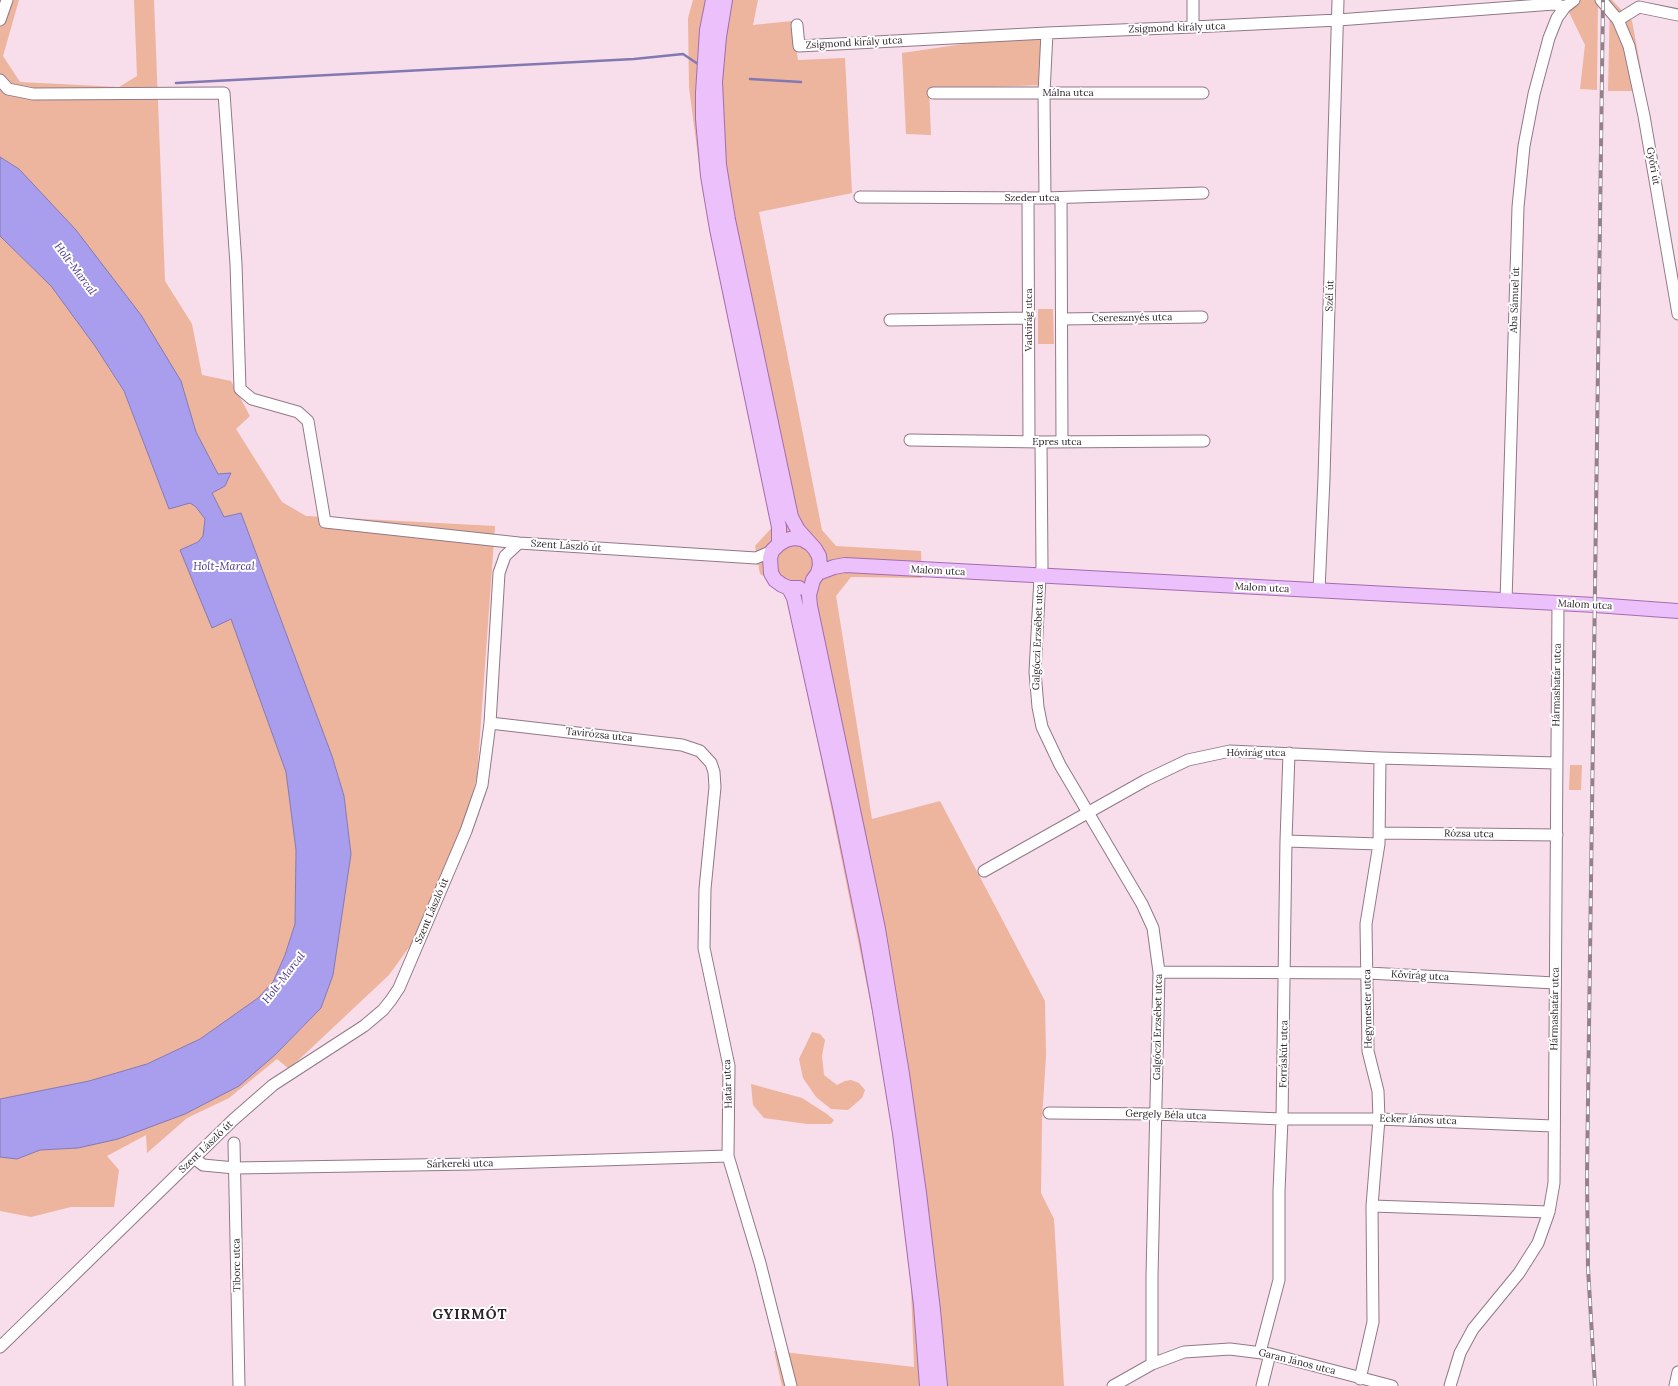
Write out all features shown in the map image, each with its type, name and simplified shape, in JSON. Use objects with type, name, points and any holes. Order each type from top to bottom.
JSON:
[{"type":"main road","points":[[713,0],[707,38],[703,93],[703,119],[708,176],[717,229],[777,520],[775,547],[769,566],[771,573],[779,583],[790,588],[802,587],[815,576],[834,567],[846,565]]},
{"type":"main road","points":[[725,0],[719,37],[715,82],[719,165],[728,220],[791,517],[798,530],[815,549],[819,556],[820,565],[809,595],[810,606],[878,929],[911,1130],[933,1310],[940,1386]]},
{"type":"main road","points":[[775,547],[786,540],[794,538],[802,539],[809,543]]},
{"type":"main road","points":[[819,556],[846,565]]},
{"type":"main road","name":"Malom utca","points":[[846,565],[1040,577],[1506,600],[1678,611]]},
{"type":"main road","points":[[790,588],[794,598],[840,807],[878,1004],[900,1133],[921,1305],[927,1386]]},
{"type":"street","points":[[0,20],[7,0]]},
{"type":"street","points":[[1193,0],[1193,27]]},
{"type":"street","name":"Szél út","points":[[1319,591],[1324,478],[1338,0]]},
{"type":"street","points":[[1565,7],[1574,0]]},
{"type":"street","name":"Győri út","points":[[1600,0],[1618,20],[1629,46],[1640,92],[1678,314]]},
{"type":"street","name":"Zsigmond király utca","points":[[797,25],[799,46],[1047,32],[1338,20],[1554,4],[1565,7]]},
{"type":"street","points":[[1618,20],[1639,7],[1647,4],[1678,15]]},
{"type":"street","name":"Aba Sámuel út","points":[[1506,600],[1518,207],[1524,146],[1534,94],[1549,38],[1557,18],[1565,7]]},
{"type":"street","points":[[1045,198],[1044,93],[1047,32]]},
{"type":"street","points":[[0,80],[8,89],[33,94],[224,93],[236,264],[240,389],[252,399],[298,412],[308,421],[325,522],[519,543]]},
{"type":"street","name":"Málna utca","points":[[933,93],[1203,93]]},
{"type":"street","name":"Szeder utca","points":[[860,197],[1061,198],[1203,193]]},
{"type":"street","name":"Vadvirág utca","points":[[1028,198],[1029,442]]},
{"type":"street","points":[[1061,198],[1062,442]]},
{"type":"street","name":"Cseresznyés utca","points":[[1062,319],[1202,317]]},
{"type":"street","points":[[890,320],[1029,318]]},
{"type":"street","name":"Epres utca","points":[[910,440],[1029,442],[1204,441]]},
{"type":"street","points":[[1040,577],[1042,567],[1041,442]]},
{"type":"street","name":"Szent László út","points":[[0,1347],[233,1120],[273,1085],[364,1026],[383,1010],[399,988],[466,831],[482,785],[490,723],[499,573],[505,556],[519,543],[756,558],[775,547]]},
{"type":"street","points":[[756,558],[771,573]]},
{"type":"street","name":"Galgóczi Erzsébet utca","points":[[1040,577],[1036,672],[1038,708],[1042,727],[1060,765],[1142,904],[1153,928],[1160,972],[1155,1114],[1152,1364]]},
{"type":"street","name":"Hármashatár utca","points":[[1450,1386],[1460,1353],[1473,1329],[1518,1273],[1538,1243],[1549,1212],[1554,1183],[1553,1126],[1557,835],[1556,763],[1558,604]]},
{"type":"street","name":"Tavirózsa utca","points":[[490,723],[682,744],[692,747],[706,755]]},
{"type":"street","name":"Hóvirág utca","points":[[984,871],[1146,780],[1188,760],[1230,751],[1380,758],[1556,763]]},
{"type":"street","name":"Forráskút utca","points":[[1262,1386],[1265,1353],[1279,1280],[1279,1191],[1282,1119],[1286,841],[1289,753]]},
{"type":"street","name":"Határ utca","points":[[706,755],[714,772],[715,787],[711,813],[705,890],[704,948],[729,1066],[728,1156],[760,1263],[791,1386]]},
{"type":"street","name":"Hegymester utca","points":[[1360,1379],[1373,1322],[1372,1206],[1379,1119],[1378,1091],[1368,1051],[1368,973],[1366,924],[1380,844],[1380,758]]},
{"type":"street","name":"Rózsa utca","points":[[1380,833],[1557,835]]},
{"type":"street","points":[[1286,841],[1380,844]]},
{"type":"street","name":"Kővirág utca","points":[[1160,972],[1285,974],[1368,973],[1555,983]]},
{"type":"street","name":"Gergely Béla utca","points":[[1049,1113],[1155,1114],[1282,1119]]},
{"type":"street","name":"Ecker János utca","points":[[1282,1119],[1379,1119],[1553,1126]]},
{"type":"street","name":"Tiborc utca","points":[[234,1143],[238,1386]]},
{"type":"street","name":"Sárkereki utca","points":[[194,1158],[203,1165],[235,1168],[473,1164],[728,1156]]},
{"type":"street","points":[[1372,1206],[1549,1212]]},
{"type":"street","name":"Garan János utca","points":[[1113,1386],[1152,1364],[1184,1352],[1230,1349],[1265,1353],[1360,1379],[1392,1386]]},
{"type":"street","points":[[1675,1386],[1678,1372]]},
{"type":"shaded area","points":[[0,0],[19,0],[3,56],[20,82],[119,87],[137,76],[134,0],[154,0],[165,281],[192,324],[202,375],[231,381],[250,416],[236,429],[282,502],[306,516],[495,526],[477,777],[461,832],[410,946],[389,975],[289,1069],[277,1059],[229,1098],[187,1118],[147,1153],[146,1135],[107,1156],[119,1170],[114,1207],[71,1207],[31,1217],[0,1211],[0,1157],[17,1159],[40,1150],[78,1148],[275,1055],[321,1008],[333,975],[351,854],[344,796],[332,756],[241,513],[224,517],[212,493],[225,486],[231,474],[218,474],[196,432],[181,381],[19,169],[0,157]]},
{"type":"shaded area","points":[[693,0],[758,0],[753,25],[792,21],[798,60],[845,58],[852,193],[759,212],[822,530],[836,546],[921,551],[922,578],[851,577],[836,596],[872,819],[940,801],[1045,1001],[1046,1056],[1042,1120],[1041,1193],[1054,1219],[1064,1386],[782,1386],[774,1351],[914,1367],[910,1262],[897,1134],[787,589],[760,574],[755,546],[777,522],[732,334],[702,187],[689,87],[688,18]]},
{"type":"shaded area","points":[[1563,0],[1598,0],[1597,90],[1580,89],[1585,45]]},
{"type":"shaded area","points":[[1610,0],[1612,0],[1632,21],[1645,91],[1608,91]]},
{"type":"shaded area","points":[[1004,38],[1043,38],[1043,85],[929,89],[931,135],[906,134],[902,53]]},
{"type":"shaded area","points":[[0,236],[51,286],[95,346],[124,392],[169,509],[190,502],[205,519],[204,536],[198,542],[180,550],[212,627],[231,619],[286,772],[296,850],[295,924],[285,955],[273,982],[258,998],[200,1039],[147,1064],[89,1081],[0,1099]]},
{"type":"shaded area","points":[[1038,309],[1053,309],[1054,344],[1038,344]]},
{"type":"shaded area","points":[[1570,765],[1582,765],[1581,790],[1569,790]]},
{"type":"shaded area","points":[[812,1032],[820,1034],[825,1040],[822,1056],[824,1075],[837,1085],[851,1080],[859,1083],[865,1090],[862,1098],[848,1110],[831,1109],[816,1097],[803,1078],[799,1059]]},
{"type":"shaded area","points":[[751,1084],[802,1098],[834,1120],[831,1124],[807,1124],[764,1118],[753,1105]]},
{"type":"water","name":"Holt-Marcal","points":[[0,157],[19,169],[76,230],[141,315],[181,381],[196,432],[218,474],[231,473],[225,486],[212,493],[224,517],[241,513],[332,756],[344,796],[351,854],[333,975],[321,1008],[275,1055],[239,1086],[185,1114],[118,1139],[78,1148],[40,1150],[17,1159],[0,1157],[0,1099],[89,1081],[147,1064],[200,1039],[258,998],[273,982],[285,955],[295,924],[296,850],[286,772],[231,619],[212,628],[180,550],[198,542],[203,536],[205,519],[196,507],[190,503],[169,509],[124,391],[95,346],[51,286],[0,236]]},
{"type":"waterway","points":[[176,83],[634,59],[683,54],[698,64]]},
{"type":"waterway","points":[[750,79],[801,82]]},
{"type":"railway","points":[[1595,1386],[1588,1268],[1587,1175],[1603,0]]},
{"type":"district","name":"GYIRMÓT","points":[[470,1315]]}]
